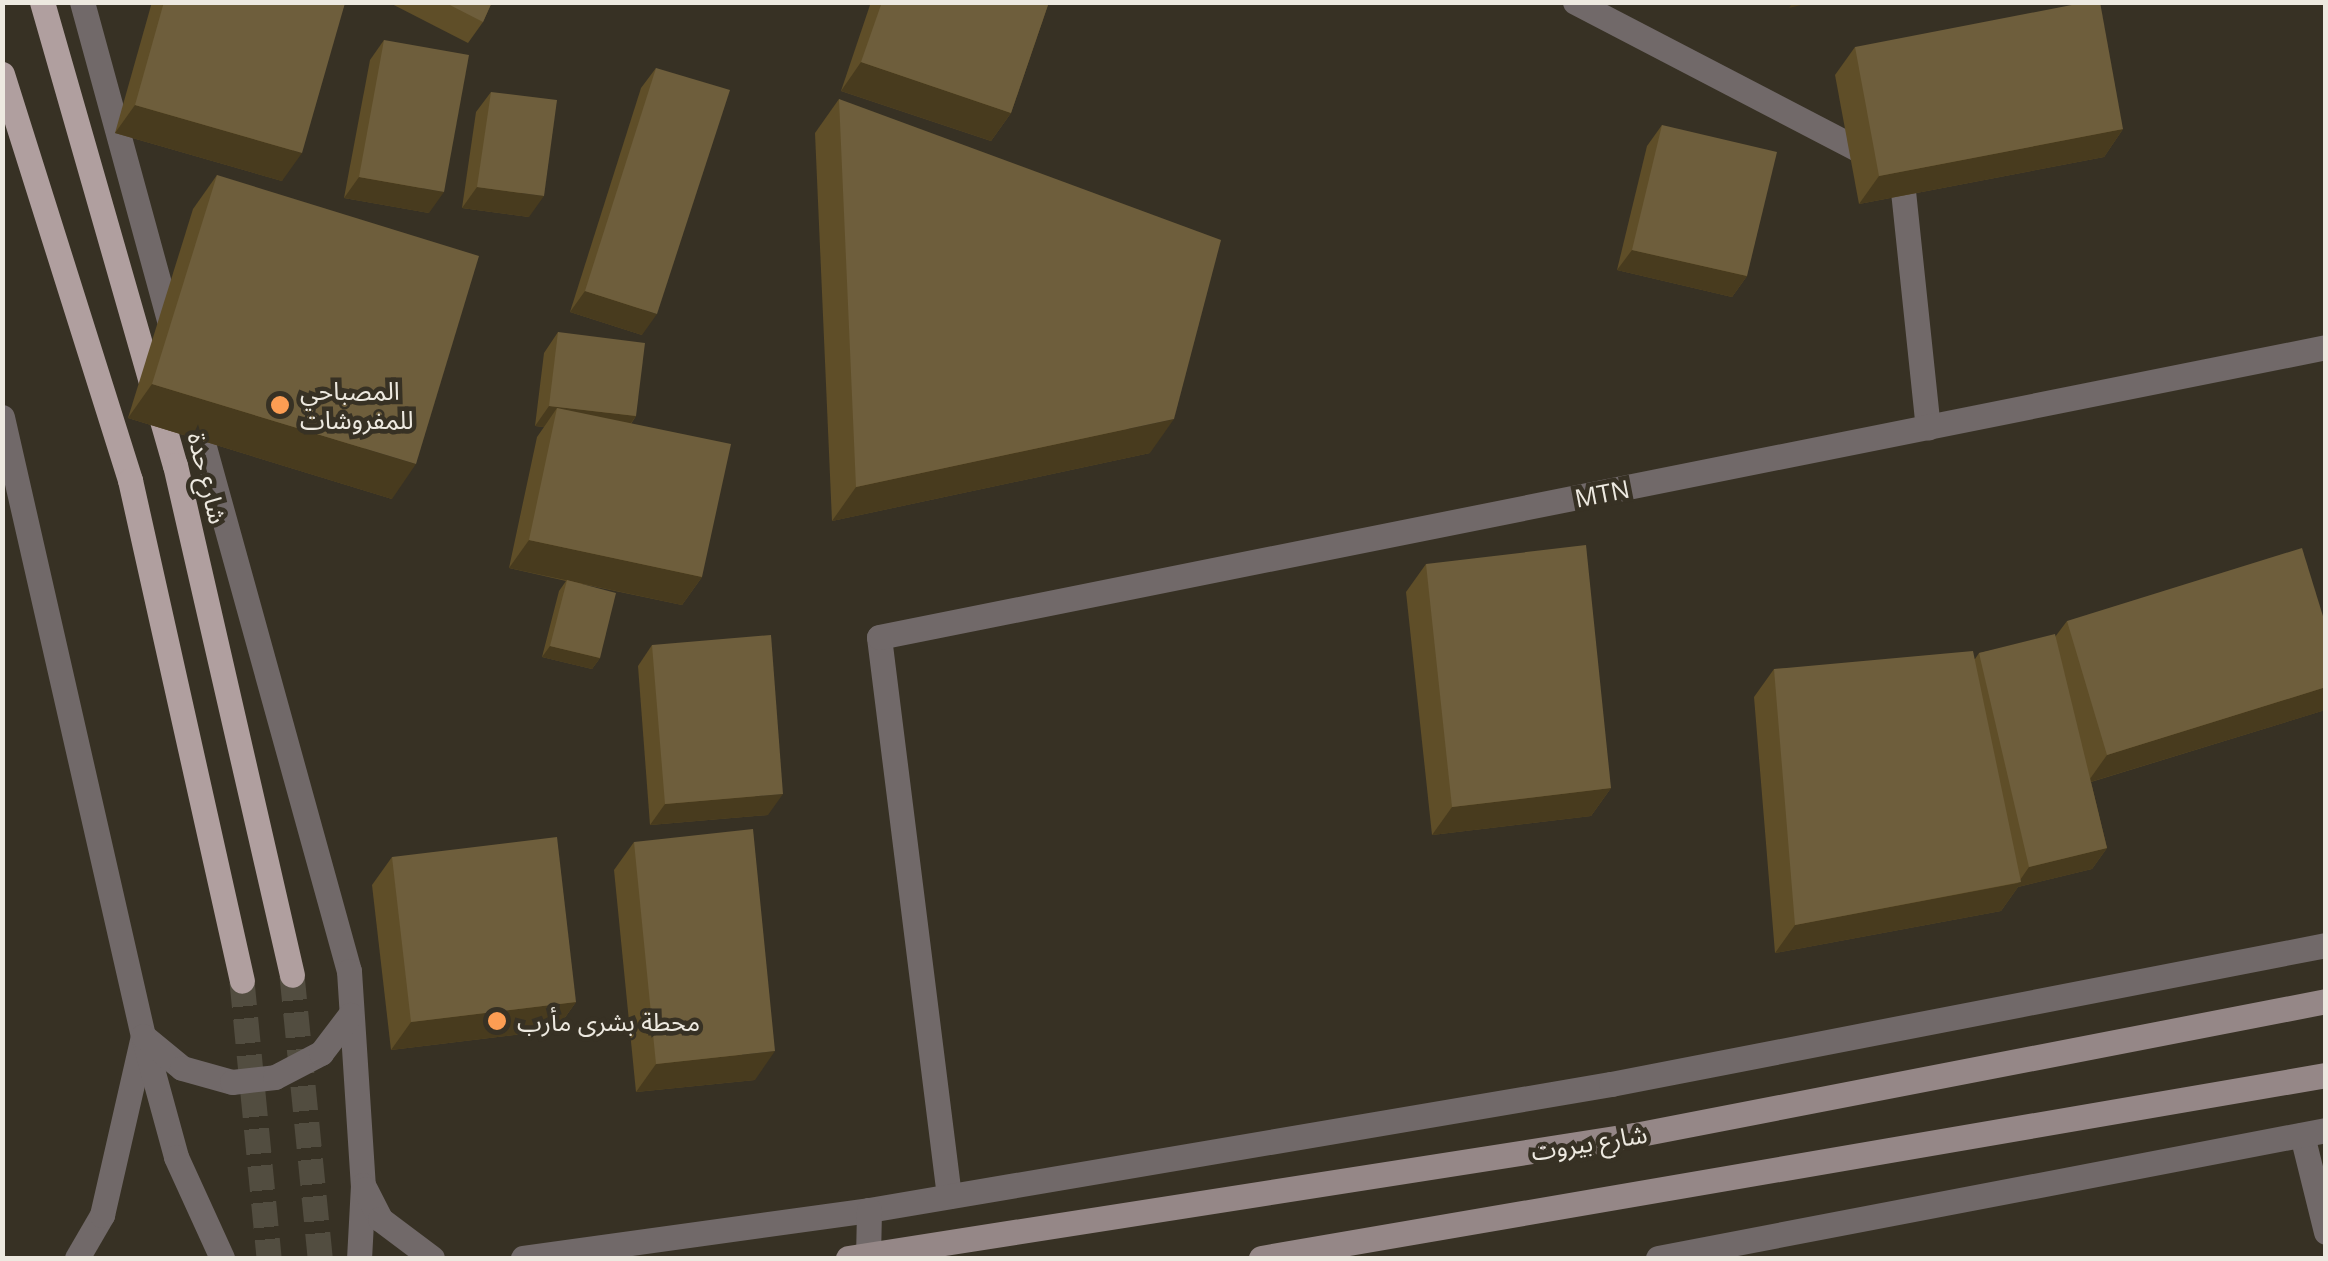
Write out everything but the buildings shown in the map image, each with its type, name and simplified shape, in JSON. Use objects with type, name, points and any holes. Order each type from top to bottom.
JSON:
[{"type":"main road","name":"شارع حدة","points":[[42,2],[175,465],[292,974]]},
{"type":"main road","points":[[2,74],[130,480],[242,981]]},
{"type":"main road","name":"شارع بيروت","points":[[848,1258],[1635,1136],[2326,1001]]},
{"type":"main road","points":[[1262,1258],[1650,1197],[2326,1075]]},
{"type":"street","points":[[82,2],[349,971],[363,1185],[359,1258]]},
{"type":"street","points":[[1574,2],[1900,172],[1928,428]]},
{"type":"street","name":"MTN","points":[[949,1196],[879,637],[2326,348]]},
{"type":"street","points":[[2,418],[143,1036],[176,1157],[222,1258]]},
{"type":"street","points":[[523,1258],[870,1210],[1611,1084],[2326,944]]},
{"type":"street","points":[[143,1036],[182,1068],[232,1082],[275,1077],[322,1053],[350,1015]]},
{"type":"street","points":[[78,1258],[102,1214],[143,1036]]},
{"type":"street","points":[[1658,1258],[2314,1132],[2326,1232]]},
{"type":"street","points":[[363,1185],[380,1220],[432,1258]]},
{"type":"street","points":[[868,1258],[870,1210]]},
{"type":"tunnel","points":[[292,975],[320,1258]]},
{"type":"tunnel","points":[[242,981],[269,1258]]},
{"type":"place","name":"المصباحي للمفروشات","points":[[280,405]]},
{"type":"place","name":"محطة بشرى مأرب","points":[[497,1021]]}]
